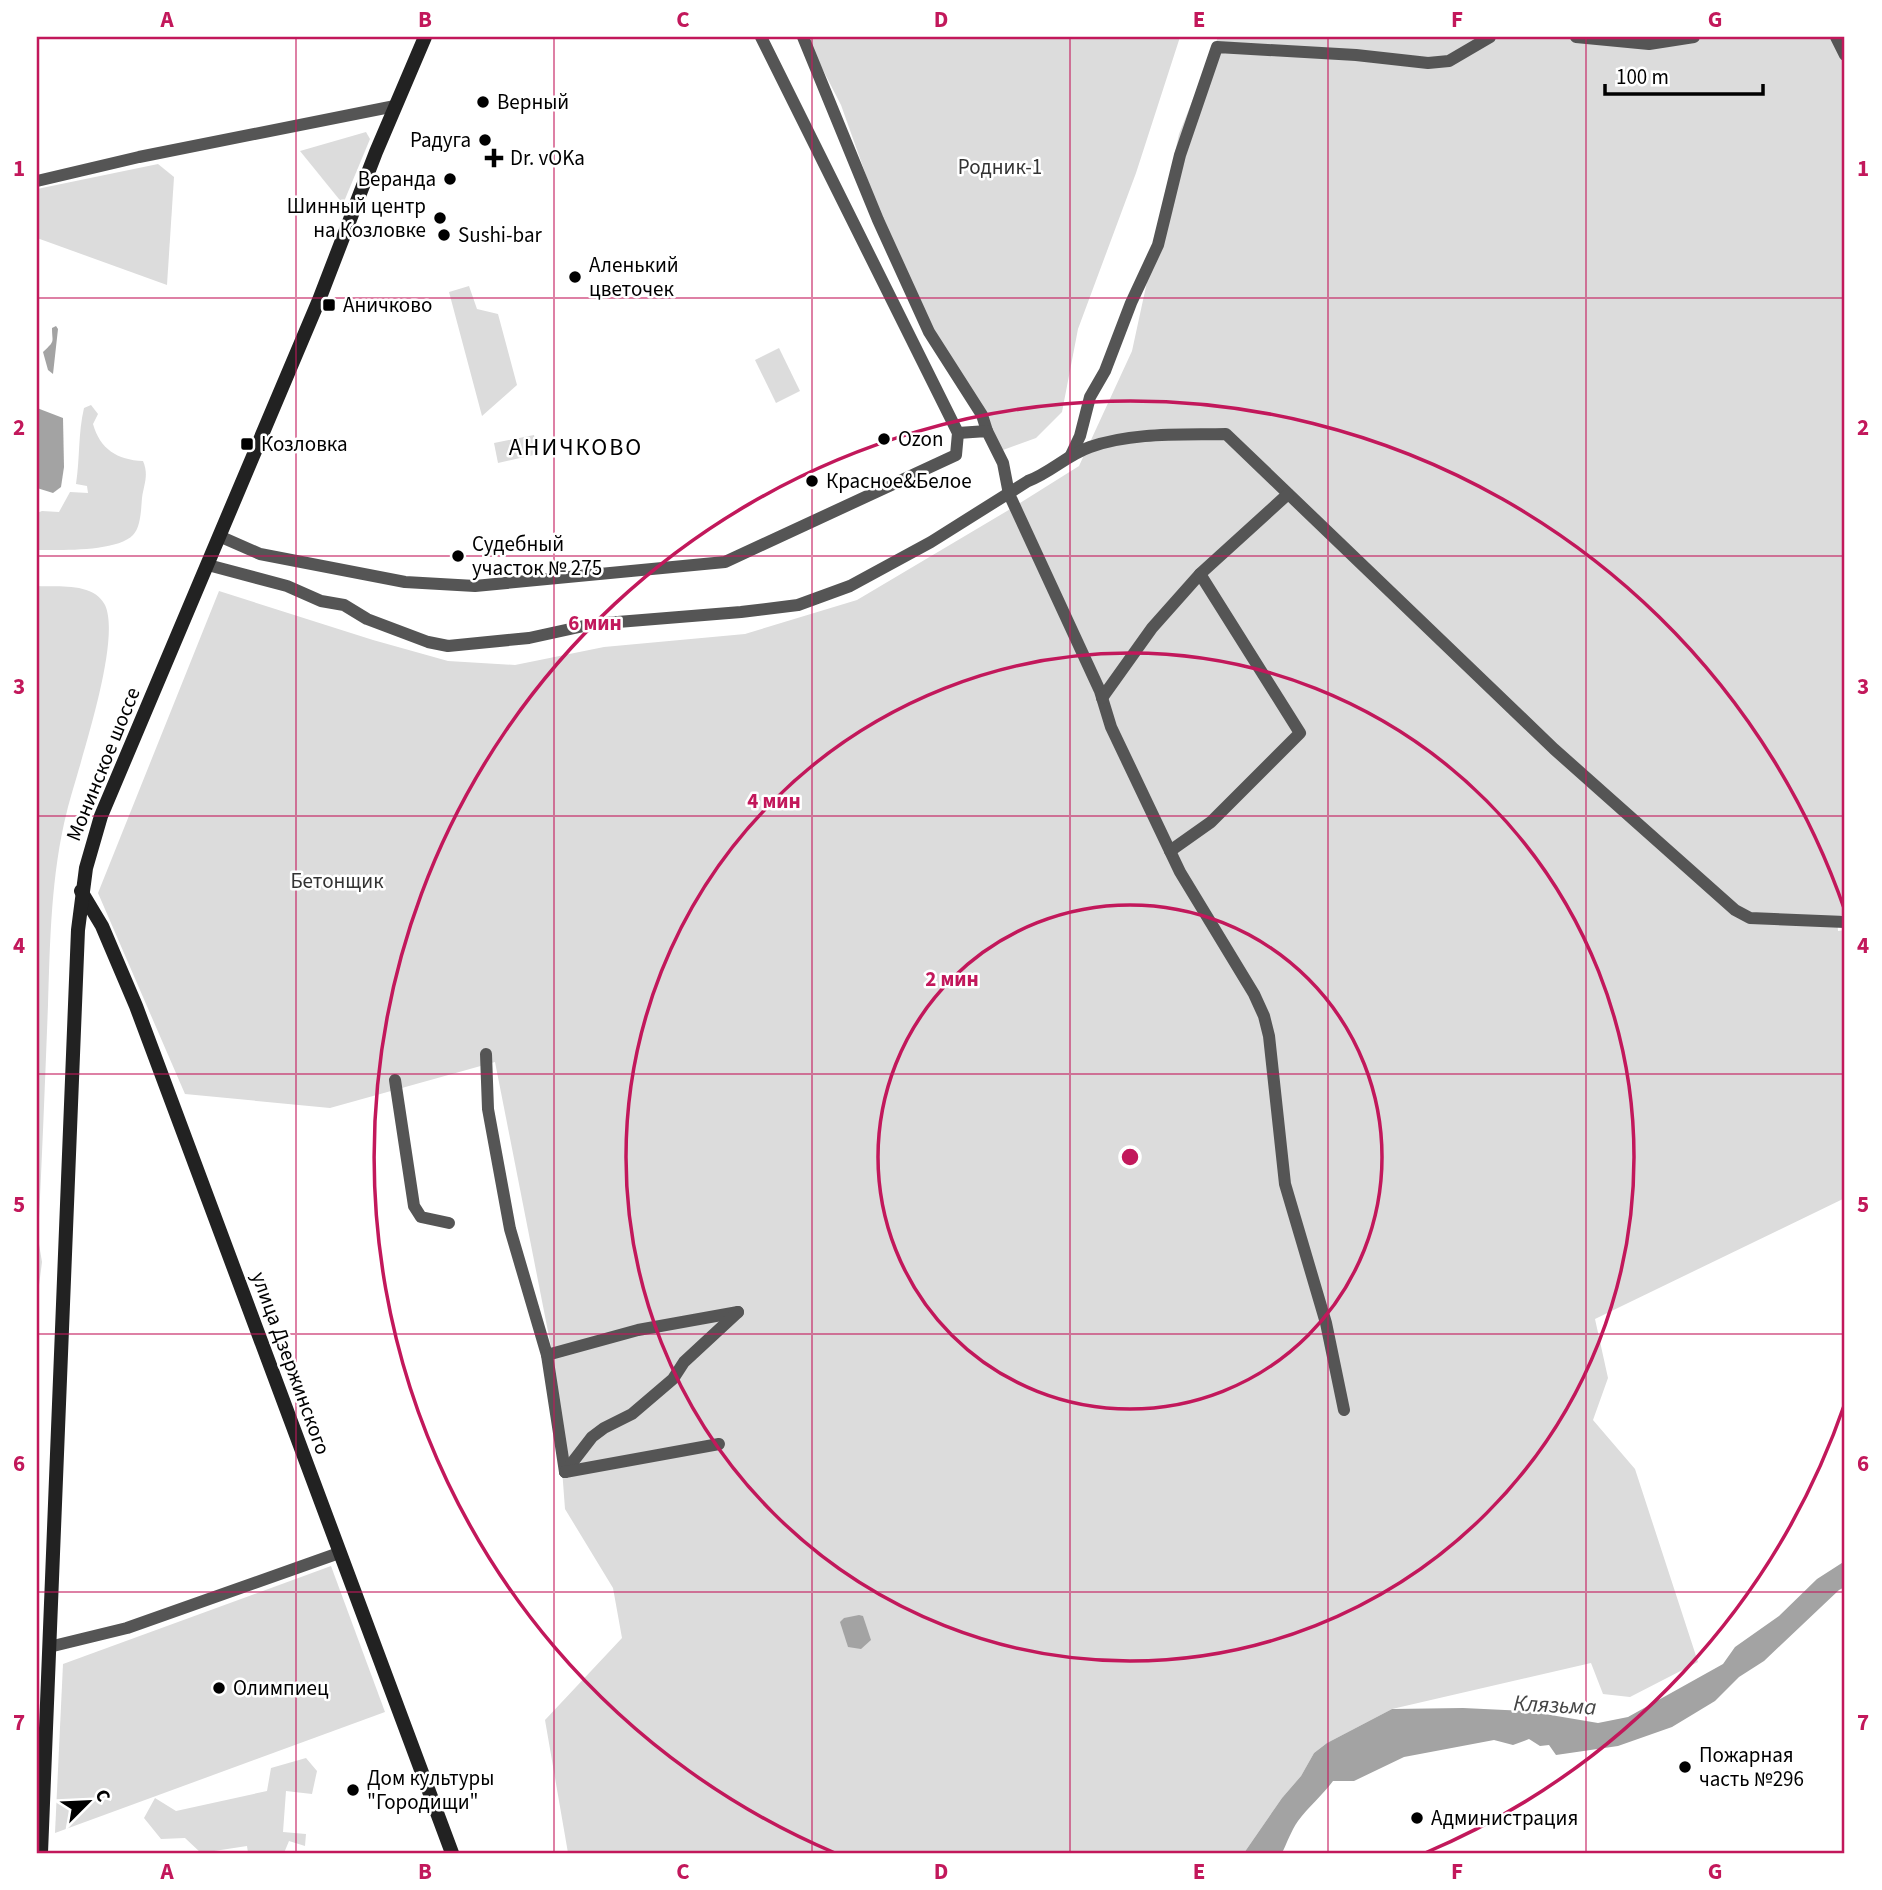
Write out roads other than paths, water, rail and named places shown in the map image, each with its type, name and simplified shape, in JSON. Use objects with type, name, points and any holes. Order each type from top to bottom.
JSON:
[{"type":"main road","name":"Монинское шоссе","points":[[41,1853],[81,891],[91,844],[101,816],[319,300],[425,37]]},
{"type":"main road","name":"улица Дзержинского","points":[[81,891],[102,926],[136,1006],[452,1853]]},
{"type":"main road","points":[[78,930],[88,924],[95,926],[108,941]]},
{"type":"street","points":[[219,536],[260,554],[405,582],[475,586],[725,562],[956,455],[958,433],[761,37]]},
{"type":"street","points":[[803,37],[878,220],[929,332],[982,415],[1003,463],[1009,494],[1102,698],[1111,727],[1180,872],[1254,994],[1264,1016],[1269,1037],[1285,1184],[1326,1323],[1344,1410]]},
{"type":"street","points":[[1071,455],[1080,436],[1090,397],[1105,370],[1131,303],[1158,246],[1180,155],[1218,42],[1427,63],[1450,61],[1490,37]]},
{"type":"street","points":[[1576,37],[1649,44],[1694,37]]},
{"type":"street","points":[[1836,37],[1845,55]]},
{"type":"street","points":[[37,181],[139,157],[395,106]]},
{"type":"street","points":[[958,433],[987,431]]},
{"type":"street","points":[[208,565],[287,586],[321,601],[344,605],[367,620],[428,642],[448,646],[529,638],[593,625],[798,605],[850,586],[931,542],[1071,455],[1098,445],[1141,436],[1226,434],[1554,749],[1735,910],[1750,918],[1845,922]]},
{"type":"street","points":[[1102,698],[1152,628],[1200,574],[1288,494]]},
{"type":"street","points":[[1170,851],[1211,821],[1300,733],[1200,574]]},
{"type":"street","points":[[486,1054],[488,1109],[510,1229],[547,1355],[565,1472]]},
{"type":"street","points":[[395,1080],[414,1206],[421,1217],[449,1223]]},
{"type":"street","points":[[547,1355],[638,1330],[738,1312],[684,1362],[673,1379],[632,1415],[604,1428],[592,1437],[565,1472]]},
{"type":"street","points":[[565,1472],[719,1444]]},
{"type":"street","points":[[49,1647],[127,1628],[338,1553]]},
{"type":"place","name":"Верный","points":[[483,102]]},
{"type":"place","name":"Радуга","points":[[485,140]]},
{"type":"place","name":"Dr. vOKa","points":[[494,158]]},
{"type":"place","name":"Веранда","points":[[450,179]]},
{"type":"place","name":"Шинный центр на Козловке","points":[[440,218]]},
{"type":"place","name":"Sushi-bar","points":[[444,235]]},
{"type":"place","name":"Аленький цветочек","points":[[575,277]]},
{"type":"place","name":"Аничково","points":[[329,305]]},
{"type":"place","name":"Ozon","points":[[884,439]]},
{"type":"place","name":"Козловка","points":[[247,444]]},
{"type":"place","name":"Красное&Белое","points":[[812,481]]},
{"type":"place","name":"Судебный участок № 275","points":[[458,556]]},
{"type":"place","name":"Олимпиец","points":[[219,1688]]},
{"type":"place","name":"Пожарная часть №296","points":[[1685,1767]]},
{"type":"place","name":"Дом культуры \"Городищи\"","points":[[353,1790]]},
{"type":"place","name":"Администрация","points":[[1417,1818]]},
{"type":"district","name":"АНИЧКОВО","points":[[576,447]]},
{"type":"park label","name":"Родник-1","points":[[1000,167]]},
{"type":"park label","name":"Бетонщик","points":[[337,881]]},
{"type":"water label","name":"Клязьма","points":[[1555,1705]]}]
